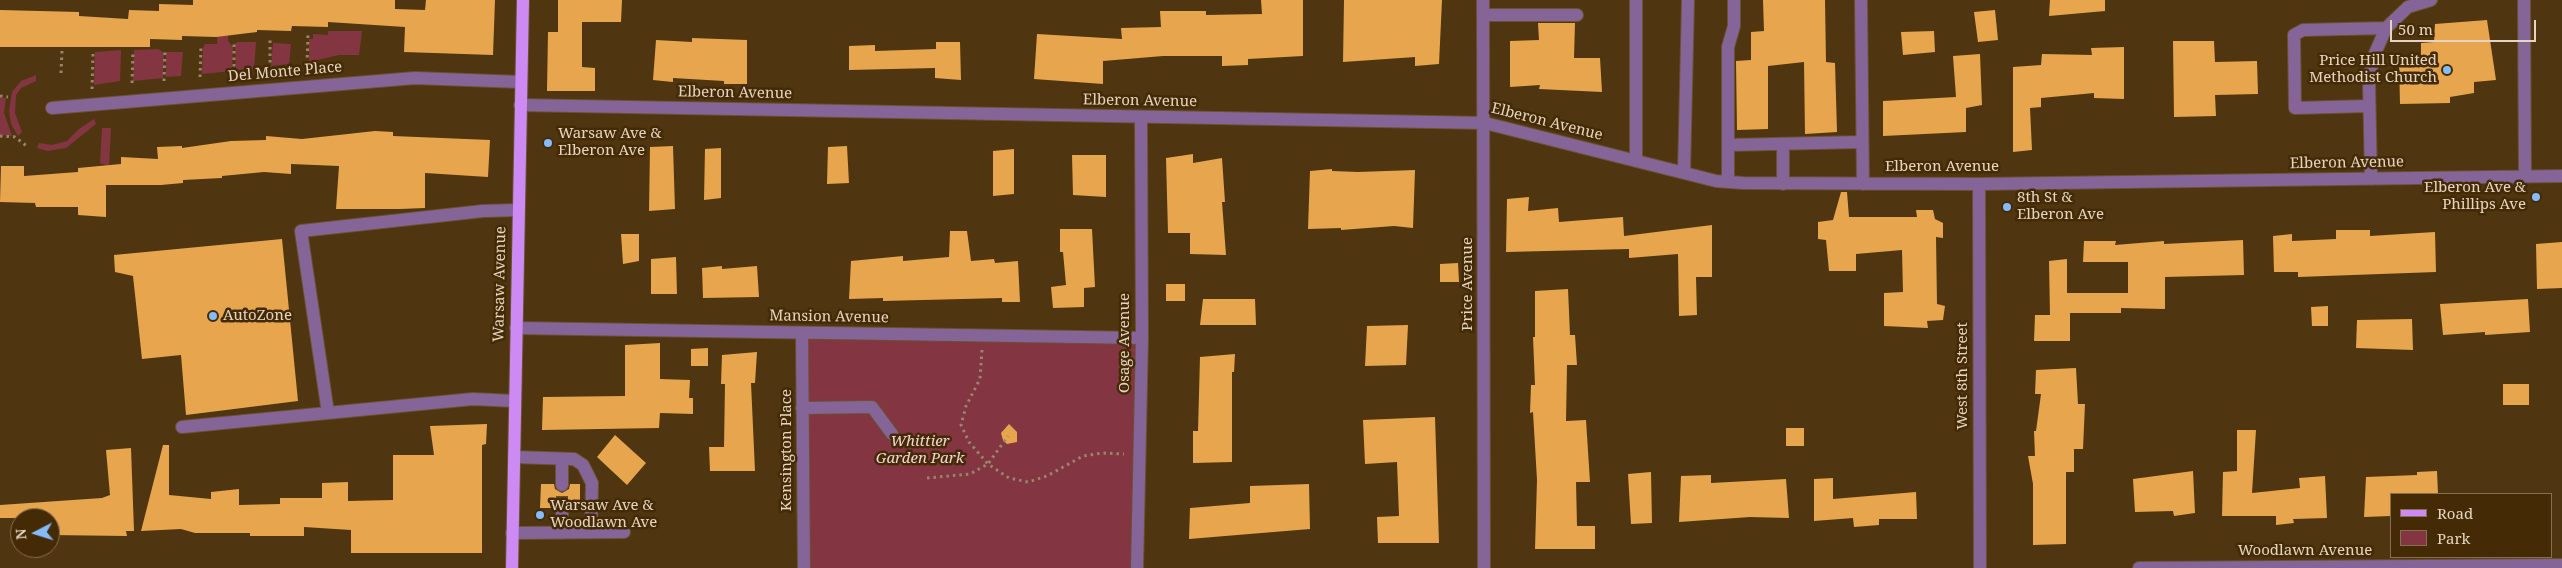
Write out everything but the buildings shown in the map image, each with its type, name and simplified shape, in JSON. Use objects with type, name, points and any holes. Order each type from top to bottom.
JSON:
[{"type":"main road","name":"Warsaw Avenue","points":[[512,568],[523,0]]},
{"type":"street","name":"Price Avenue","points":[[1483,0],[1485,123],[1484,568]]},
{"type":"street","points":[[1636,0],[1636,161]]},
{"type":"street","points":[[1684,173],[1688,0]]},
{"type":"street","points":[[1728,182],[1728,47],[1734,26],[1734,0]]},
{"type":"street","points":[[1860,0],[1863,184]]},
{"type":"street","points":[[2371,179],[2369,83],[2373,58],[2386,28],[2408,7],[2431,0]]},
{"type":"street","points":[[2524,0],[2525,177]]},
{"type":"street","points":[[1484,15],[1577,15]]},
{"type":"street","points":[[2369,106],[2295,108],[2294,35],[2303,30],[2386,28]]},
{"type":"street","name":"Del Monte Place","points":[[52,108],[415,78],[521,82]]},
{"type":"street","name":"Elberon Avenue","points":[[520,105],[1485,123],[1716,181],[1783,184],[1979,184],[2562,176]]},
{"type":"street","name":"Osage Avenue","points":[[1137,568],[1142,338],[1141,117]]},
{"type":"street","points":[[1728,145],[1862,142]]},
{"type":"street","points":[[1783,144],[1783,184]]},
{"type":"street","name":"West 8th Street","points":[[1979,184],[1980,568]]},
{"type":"street","points":[[328,413],[301,231],[483,211],[518,210]]},
{"type":"street","name":"Mansion Avenue","points":[[516,328],[1142,338]]},
{"type":"street","name":"Kensington Place","points":[[802,333],[804,568]]},
{"type":"street","points":[[182,428],[473,399],[514,401]]},
{"type":"street","points":[[802,408],[872,406],[892,434]]},
{"type":"street","points":[[514,458],[574,458],[583,465],[591,482],[591,532]]},
{"type":"street","points":[[562,459],[562,484]]},
{"type":"street","points":[[562,508],[562,533]]},
{"type":"street","points":[[512,533],[624,532]]},
{"type":"street","name":"Woodlawn Avenue","points":[[2139,568],[2562,565]]},
{"type":"path","points":[[307,64],[308,34]]},
{"type":"path","points":[[270,38],[270,69]]},
{"type":"path","points":[[234,41],[234,74]]},
{"type":"path","points":[[200,77],[201,46]]},
{"type":"path","points":[[164,81],[165,49]]},
{"type":"path","points":[[61,73],[62,51]]},
{"type":"path","points":[[132,83],[133,52]]},
{"type":"path","points":[[92,89],[93,53]]},
{"type":"path","points":[[0,96],[8,96]]},
{"type":"path","points":[[0,136],[15,137],[28,147]]},
{"type":"path","points":[[983,336],[980,379],[966,406],[961,425],[969,442],[988,464],[1009,478],[1028,482],[1047,476],[1083,456],[1102,453],[1140,455]]},
{"type":"path","points":[[927,478],[970,474],[988,464],[1008,436]]},
{"type":"green space","points":[[219,0],[229,0],[228,41],[233,47],[232,71],[202,74],[203,48],[205,44],[217,44]]},
{"type":"green space","points":[[328,31],[362,31],[359,55],[339,55],[309,62],[309,39],[313,39],[313,34],[328,35]]},
{"type":"green space","points":[[237,42],[256,42],[254,69],[236,71],[235,44]]},
{"type":"green space","points":[[273,43],[291,44],[289,64],[271,66]]},
{"type":"green space","points":[[158,49],[164,53],[163,78],[133,81],[134,50]]},
{"type":"green space","points":[[121,50],[120,81],[94,85],[95,52]]},
{"type":"green space","points":[[166,52],[183,52],[181,76],[166,77]]},
{"type":"green space","points":[[36,75],[36,81],[21,88],[16,95],[15,113],[22,132],[18,136],[11,124],[9,111],[12,92],[21,81]]},
{"type":"green space","points":[[0,98],[6,98],[4,113],[12,136],[0,135]]},
{"type":"green space","points":[[94,119],[96,124],[66,148],[48,151],[37,148],[39,143],[52,145],[67,141],[79,129]]},
{"type":"green space","points":[[102,128],[111,128],[109,166],[100,163]]},
{"type":"green space","name":"Whittier Garden Park","points":[[802,333],[1142,338],[1137,568],[804,568]]},
{"type":"tunnel","points":[[562,485],[562,508]]},
{"type":"place","name":"Price Hill United Methodist Church","points":[[2447,70]]},
{"type":"place","name":"Warsaw Ave & Elberon Ave","points":[[548,143]]},
{"type":"place","name":"Elberon Ave & Phillips Ave","points":[[2536,197]]},
{"type":"place","name":"8th St & Elberon Ave","points":[[2007,207]]},
{"type":"place","name":"AutoZone","points":[[213,316]]},
{"type":"place","name":"Warsaw Ave & Woodlawn Ave","points":[[540,515]]}]
